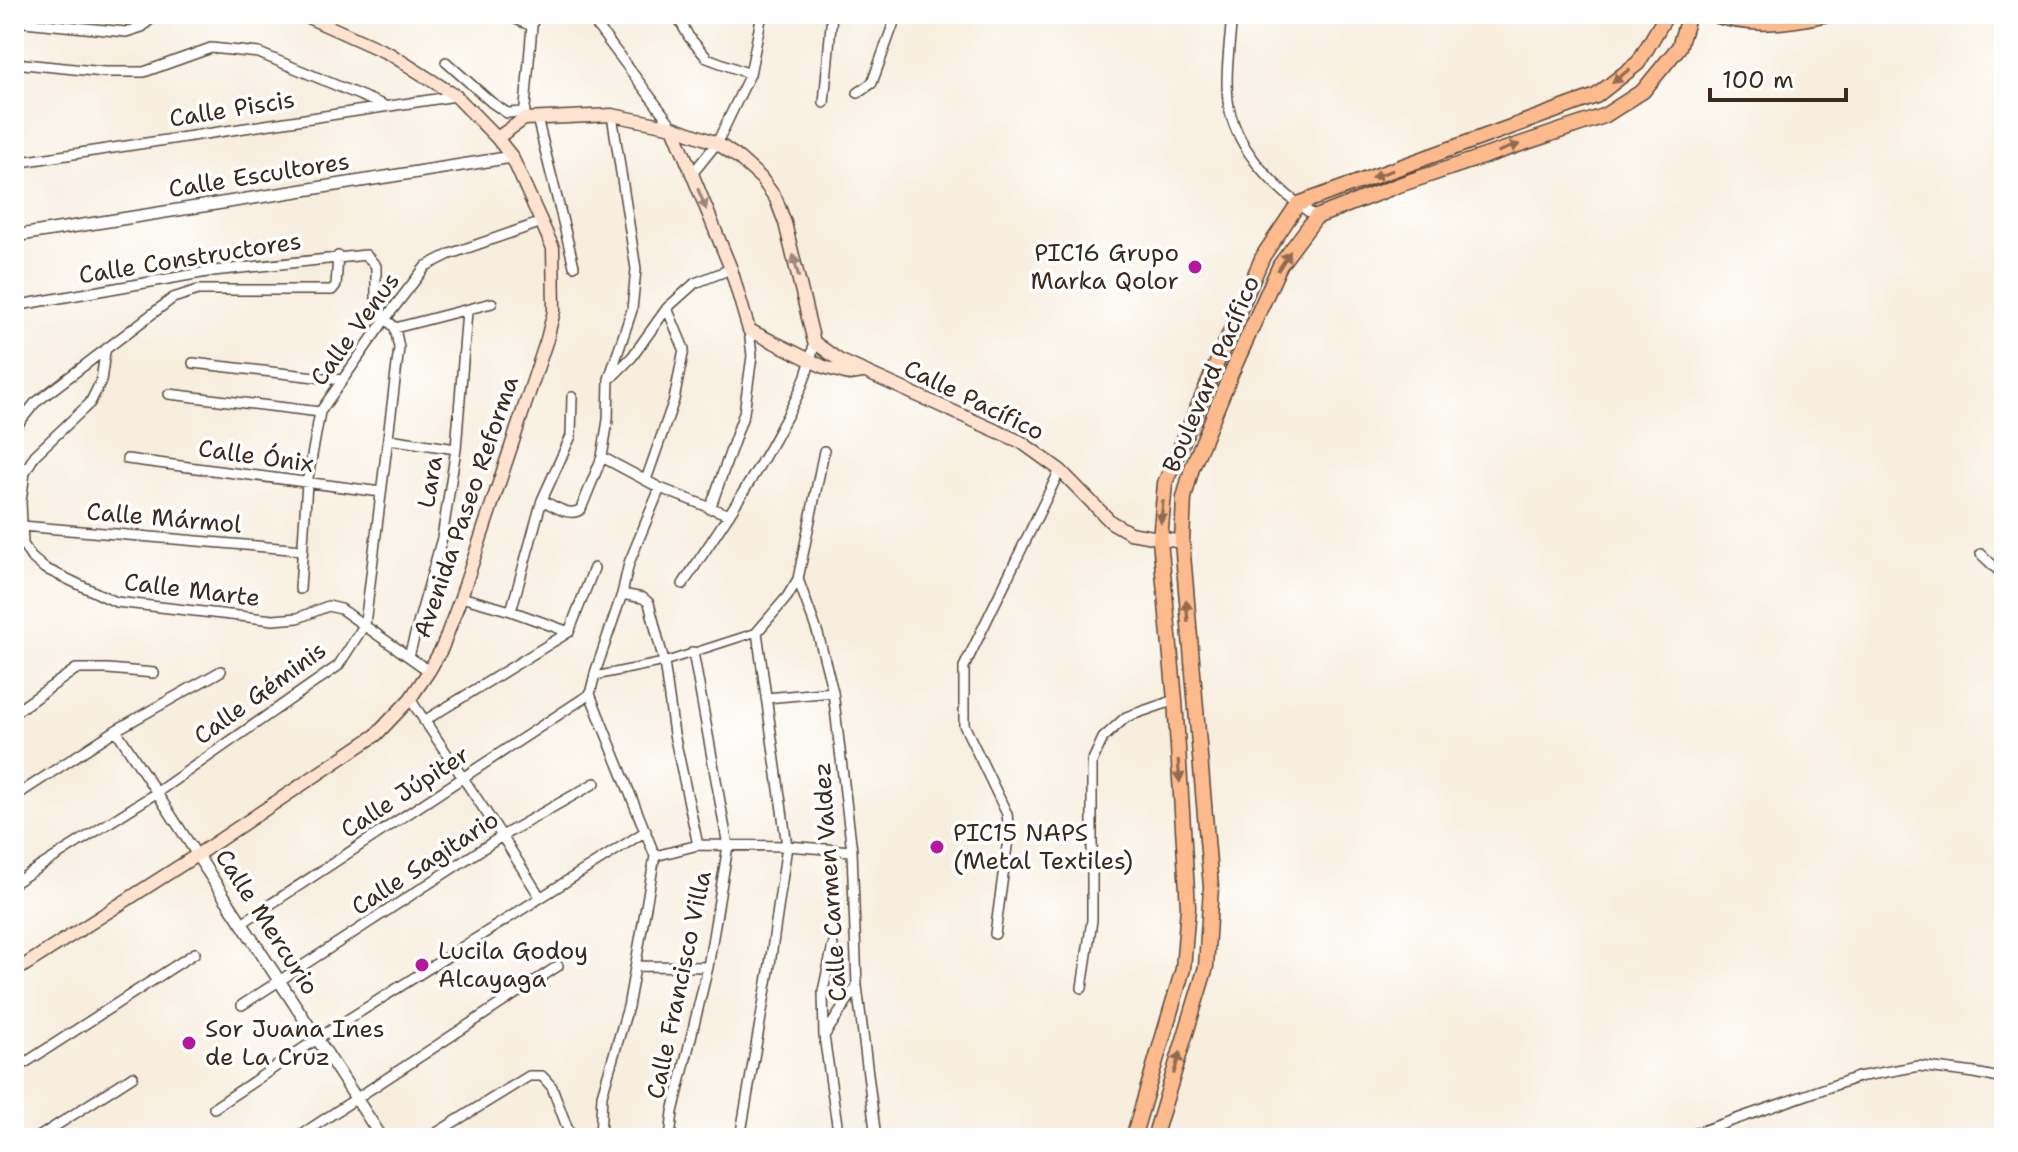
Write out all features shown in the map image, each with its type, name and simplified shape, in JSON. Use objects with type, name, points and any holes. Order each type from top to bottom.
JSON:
[{"type":"main road","name":"Avenida Paseo Reforma","points":[[14,972],[376,735],[410,699],[442,648],[547,339],[554,311],[553,248],[512,157],[456,96],[390,54],[301,14]]},
{"type":"main road","points":[[1298,204],[1596,96],[1638,63],[1667,14]]},
{"type":"main road","points":[[1316,217],[1399,185],[1604,116],[1643,91],[1679,47],[1689,14]]},
{"type":"main road","points":[[1711,14],[1760,25],[1796,22],[1828,14]]},
{"type":"main road","points":[[497,138],[529,116],[612,115],[673,127],[717,143],[761,178],[776,199],[785,223],[814,342]]},
{"type":"main road","points":[[673,127],[731,269],[749,330]]},
{"type":"main road","name":"Boulevard Pacífico","points":[[1133,1138],[1183,969],[1188,907],[1175,700],[1160,540],[1165,483],[1263,256],[1298,204]]},
{"type":"main road","name":"Boulevard Pacífico","points":[[1154,1138],[1206,967],[1211,887],[1182,542],[1184,498],[1192,468],[1280,265],[1316,217]]},
{"type":"main road","name":"Calle Pacífico","points":[[749,330],[824,367],[849,374],[863,372]]},
{"type":"main road","name":"Calle Pacífico","points":[[814,342],[863,372],[1021,442],[1060,470],[1111,522],[1130,533],[1182,542]]},
{"type":"street","points":[[14,21],[126,32],[142,27],[156,14]]},
{"type":"street","points":[[504,14],[532,26]]},
{"type":"street","points":[[534,14],[529,116],[574,266]]},
{"type":"street","points":[[588,14],[673,127]]},
{"type":"street","points":[[676,14],[689,37],[707,58],[750,74]]},
{"type":"street","points":[[692,174],[717,143],[750,74],[762,14]]},
{"type":"street","points":[[824,103],[832,14]]},
{"type":"street","points":[[858,93],[872,83],[897,14]]},
{"type":"street","points":[[1232,14],[1228,97],[1234,123],[1260,167],[1316,217]]},
{"type":"street","points":[[14,63],[104,72],[144,72],[211,48],[259,53],[386,106]]},
{"type":"street","points":[[446,62],[507,113],[529,116]]},
{"type":"street","name":"Calle Piscis","points":[[14,163],[456,96]]},
{"type":"street","points":[[542,500],[571,514],[581,509],[602,457],[608,420],[609,379],[632,310],[636,269],[612,115]]},
{"type":"street","name":"Calle Escultores","points":[[14,236],[512,157]]},
{"type":"street","name":"Calle Venus","points":[[300,589],[307,483],[320,412],[426,266],[450,254],[542,222]]},
{"type":"street","name":"Calle Constructores","points":[[15,307],[213,271],[366,255],[376,266],[376,308],[386,318]]},
{"type":"street","points":[[14,429],[35,403],[173,298],[198,290],[332,290],[336,285],[338,256]]},
{"type":"street","points":[[609,379],[632,357],[667,308],[695,283],[731,269]]},
{"type":"street","points":[[213,271],[214,290]]},
{"type":"street","points":[[386,318],[395,328],[492,303]]},
{"type":"street","points":[[646,480],[674,400],[684,349],[667,308]]},
{"type":"street","name":"Lara","points":[[409,656],[442,538],[456,449],[467,311]]},
{"type":"street","name":"Calle Géminis","points":[[14,883],[156,793],[338,666],[365,624],[399,348],[395,328]]},
{"type":"street","points":[[710,509],[744,413],[752,356],[749,330]]},
{"type":"street","points":[[683,584],[767,453],[801,390],[814,342]]},
{"type":"street","name":"Calle Marte","points":[[105,352],[101,381],[90,403],[35,455],[25,472],[21,502],[23,544],[31,557],[44,568],[116,602],[273,620],[298,618],[328,606],[341,609],[429,671]]},
{"type":"street","points":[[193,363],[342,380]]},
{"type":"street","points":[[169,394],[320,412]]},
{"type":"street","points":[[511,611],[542,500],[571,436],[572,397]]},
{"type":"street","points":[[389,439],[456,449]]},
{"type":"street","points":[[595,676],[664,662],[757,632],[798,579],[824,451]]},
{"type":"street","points":[[602,457],[660,488],[729,515]]},
{"type":"street","name":"Calle Ónix","points":[[127,459],[381,492]]},
{"type":"street","points":[[995,934],[1009,832],[1007,814],[964,725],[964,667],[1060,470]]},
{"type":"street","points":[[600,1138],[602,1095],[628,1007],[655,856],[590,694],[629,563],[660,488]]},
{"type":"street","name":"Calle Mármol","points":[[22,526],[302,550]]},
{"type":"street","points":[[1981,554],[2004,576]]},
{"type":"street","points":[[424,721],[569,632],[594,568]]},
{"type":"street","name":"Calle Carmen Valdez","points":[[798,579],[818,634],[833,692],[852,851],[857,986],[876,1138]]},
{"type":"street","points":[[622,594],[643,598],[649,603],[664,662],[674,734],[698,845]]},
{"type":"street","points":[[461,597],[569,632]]},
{"type":"street","points":[[749,1138],[740,1133],[769,971],[787,846],[757,632]]},
{"type":"street","name":"Calle Francisco Villa","points":[[670,1138],[673,1112],[708,967],[728,846],[693,652]]},
{"type":"street","points":[[14,713],[76,669],[154,673]]},
{"type":"street","points":[[14,797],[116,730],[221,671]]},
{"type":"street","points":[[766,698],[833,692]]},
{"type":"street","name":"Calle Júpiter","points":[[242,923],[590,694]]},
{"type":"street","points":[[410,699],[540,897]]},
{"type":"street","points":[[1082,988],[1092,920],[1092,762],[1103,738],[1126,717],[1175,700]]},
{"type":"street","name":"Calle Mercurio","points":[[116,730],[382,1138]]},
{"type":"street","name":"Calle Sagitario","points":[[242,1005],[502,836],[595,783]]},
{"type":"street","points":[[214,1108],[317,1039],[646,831]]},
{"type":"street","points":[[655,856],[698,845],[787,846],[852,851]]},
{"type":"street","points":[[833,945],[823,991],[824,1036],[839,1138]]},
{"type":"street","points":[[14,1070],[195,953]]},
{"type":"street","points":[[296,1138],[558,966]]},
{"type":"street","points":[[636,966],[708,967]]},
{"type":"street","points":[[824,1036],[857,986]]},
{"type":"street","points":[[1682,1138],[1858,1077],[1919,1066],[2004,1079]]},
{"type":"street","points":[[37,1138],[133,1076]]},
{"type":"street","points":[[428,1138],[529,1076],[542,1076],[552,1087],[569,1135],[557,1138]]},
{"type":"street","points":[[14,1132],[18,1138]]},
{"type":"place","name":"PIC16 Grupo Marka Qolor","points":[[1195,267]]},
{"type":"place","name":"PIC15 NAPS (Metal Textiles)","points":[[937,847]]},
{"type":"place","name":"Lucila Godoy Alcayaga","points":[[422,965]]},
{"type":"place","name":"Sor Juana Ines de La Cruz","points":[[189,1043]]}]
